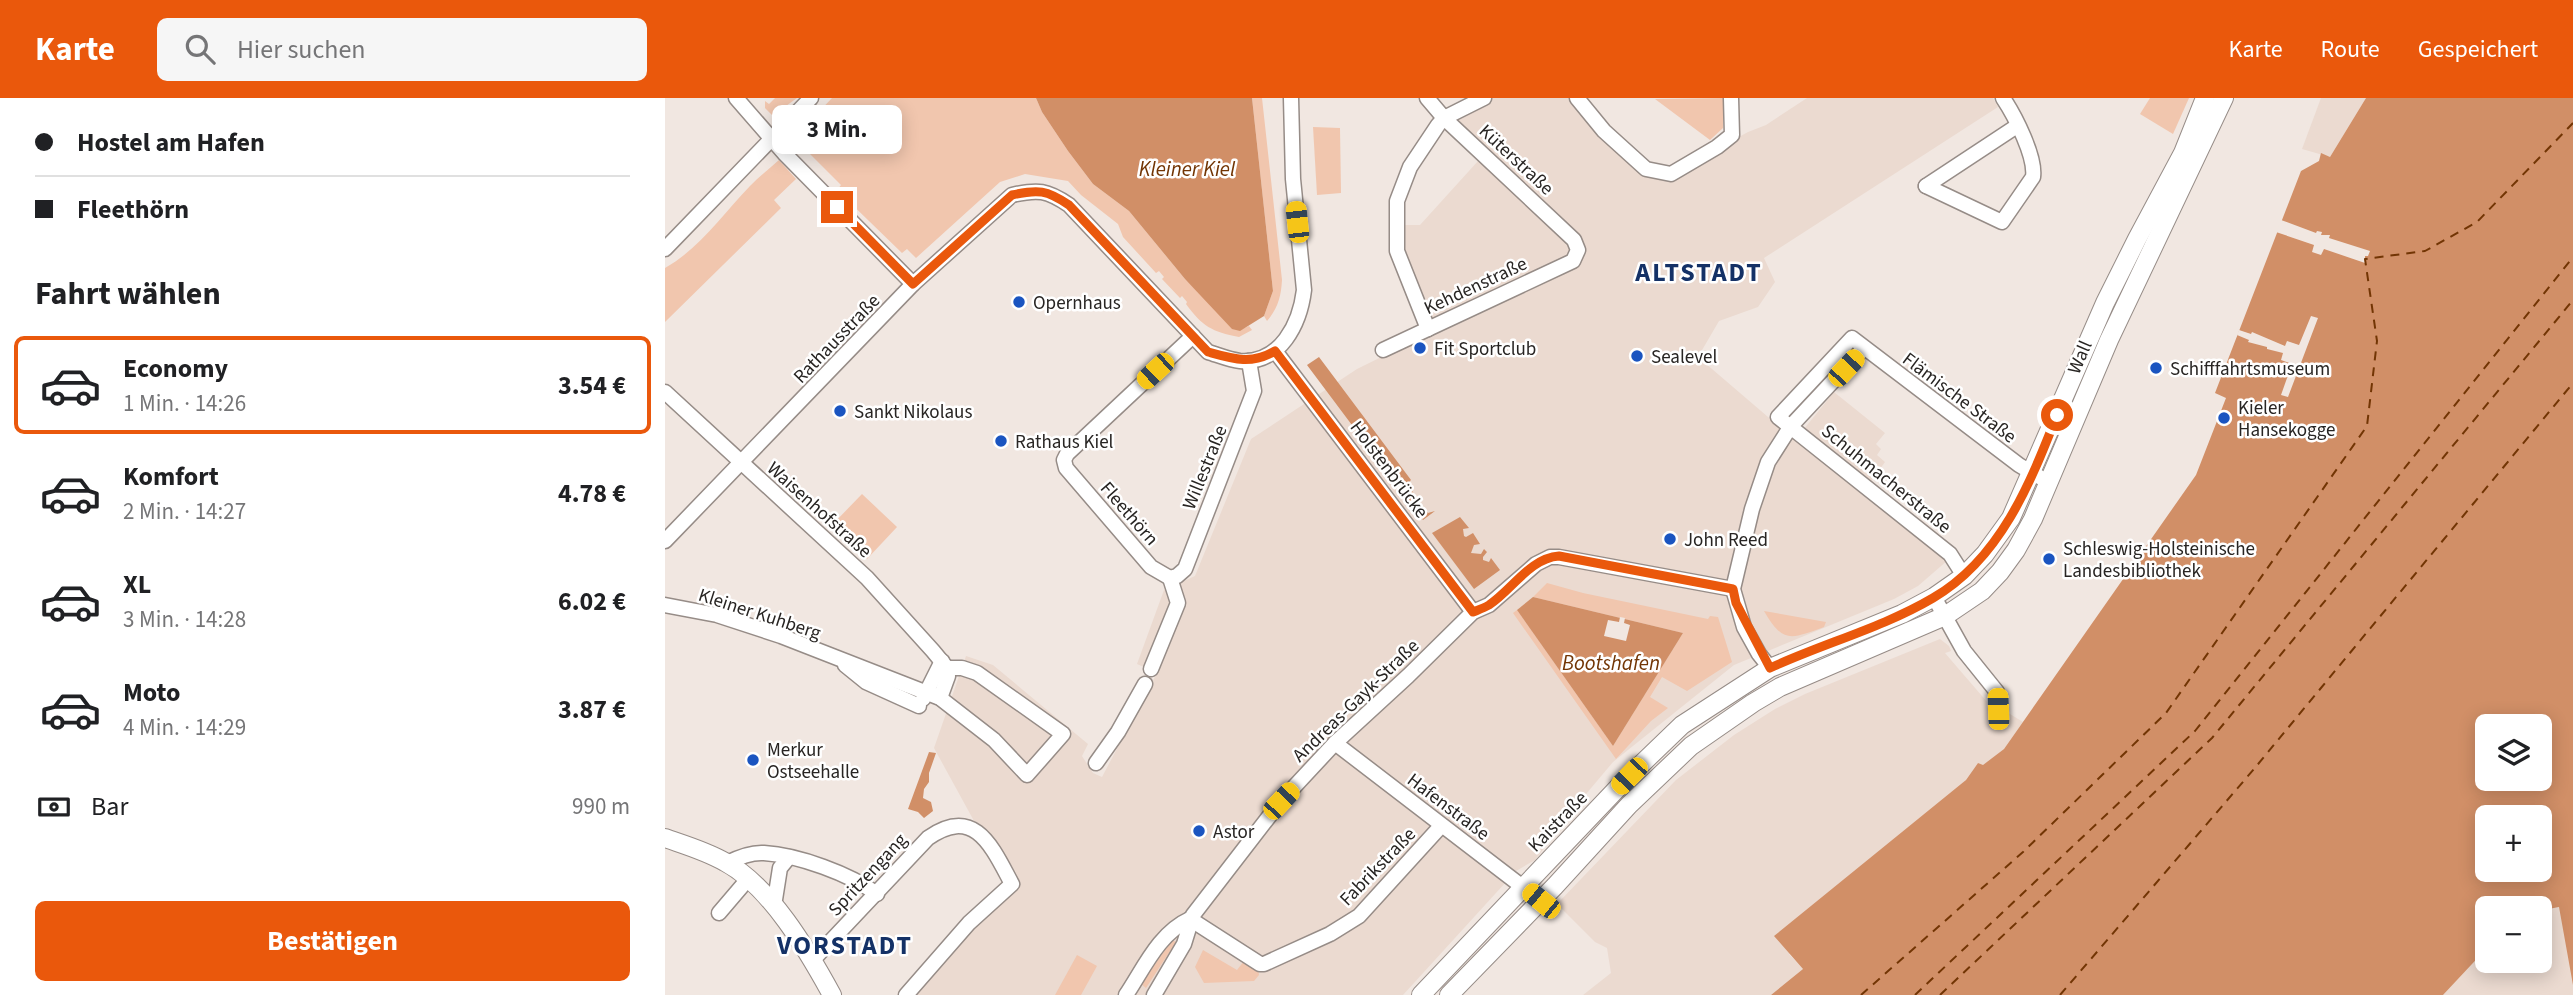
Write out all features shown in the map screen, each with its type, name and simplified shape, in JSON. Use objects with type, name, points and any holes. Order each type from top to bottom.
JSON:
[{"type":"main road","name":"Wall","points":[[1770,668],[1902,614],[1934,597],[1964,576],[1985,554],[2011,518],[2105,303],[2183,153],[2205,98]]},
{"type":"main road","name":"Wall","points":[[1780,687],[1945,616],[1982,591],[2000,572],[2022,540],[2123,310],[2224,98]]},
{"type":"main road","name":"Kaistraße","points":[[1422,995],[1682,724],[1770,668]]},
{"type":"main road","points":[[1449,995],[1669,765],[1711,731],[1780,687]]},
{"type":"main road","points":[[665,838],[702,850],[748,878],[774,906],[832,995]]},
{"type":"street","points":[[736,98],[772,139],[913,284]]},
{"type":"street","points":[[665,249],[811,98]]},
{"type":"street","points":[[1249,361],[1275,351],[1289,338],[1302,307],[1304,289],[1293,179],[1291,98]]},
{"type":"street","name":"Küterstraße","points":[[1427,98],[1444,118],[1574,240],[1578,250]]},
{"type":"street","points":[[1428,329],[1397,251],[1397,201],[1406,175],[1426,141],[1444,118],[1484,98]]},
{"type":"street","points":[[1577,98],[1604,131],[1646,169],[1671,174],[1732,135],[1731,98]]},
{"type":"street","points":[[2003,98],[2017,126],[2032,158],[2034,171],[2033,177],[2002,222],[1926,187],[2017,126]]},
{"type":"street","name":"Rathausstraße","points":[[665,541],[913,284],[1012,195],[1033,190],[1052,194],[1069,205],[1208,352],[1239,361],[1249,361]]},
{"type":"street","name":"Kehdenstraße","points":[[1383,350],[1573,261],[1578,250]]},
{"type":"street","points":[[2105,303],[2123,310]]},
{"type":"street","name":"Fleethörn","points":[[1170,578],[1151,567],[1066,468],[1064,460],[1067,454],[1193,336]]},
{"type":"street","name":"Flämische Straße","points":[[1778,417],[1852,338],[2032,473],[2048,482]]},
{"type":"street","points":[[1780,687],[1744,627],[1735,596],[1752,509],[1768,462],[1791,426],[1864,348]]},
{"type":"street","name":"Holstenbrücke","points":[[1275,351],[1473,612]]},
{"type":"street","name":"Willestraße","points":[[1170,578],[1185,569],[1254,391],[1249,361]]},
{"type":"street","name":"Waisenhofstraße","points":[[665,392],[867,578],[944,664]]},
{"type":"street","name":"Schuhmacherstraße","points":[[1778,417],[1950,554],[1964,576]]},
{"type":"street","name":"Andreas-Gayk-Straße","points":[[1126,995],[1168,933],[1191,917],[1281,801],[1335,743],[1473,612],[1489,605],[1532,568],[1549,557],[1559,556],[1735,596]]},
{"type":"street","points":[[1151,669],[1178,603],[1170,578]]},
{"type":"street","points":[[1934,597],[1964,650],[1997,692],[1998,709]]},
{"type":"street","name":"Kleiner Kuhberg","points":[[665,605],[717,615],[781,636],[934,695],[994,740],[1027,775],[1063,734],[977,673],[963,667],[944,664]]},
{"type":"street","name":"Kleiner Kuhberg","points":[[842,661],[852,673],[866,682],[919,706],[934,695]]},
{"type":"street","points":[[934,695],[948,676],[944,664]]},
{"type":"street","points":[[1096,763],[1118,732],[1145,684]]},
{"type":"street","name":"Hafenstraße","points":[[1335,743],[1541,901]]},
{"type":"street","name":"Spritzengang","points":[[812,961],[928,838],[943,827],[958,824],[983,838],[994,851],[1012,884],[969,923],[906,995]]},
{"type":"street","name":"Fabrikstraße","points":[[1191,917],[1260,964],[1264,964],[1330,934],[1359,916],[1441,826]]},
{"type":"street","points":[[727,863],[741,856],[762,853],[789,857],[864,884],[877,894]]},
{"type":"street","points":[[774,906],[780,868],[789,857]]},
{"type":"street","points":[[719,913],[748,878]]},
{"type":"street","name":"Andreas-Gayk-Straße","points":[[1156,991],[1184,944],[1191,917]]},
{"type":"shaded area","points":[[775,98],[797,98],[786,106],[787,109],[777,118],[765,108],[765,101],[769,104]]},
{"type":"shaded area","points":[[832,98],[1036,98],[1042,112],[1093,184],[1129,211],[1185,279],[1240,330],[1249,326],[1252,330],[1239,337],[1222,333],[1203,323],[1182,296],[1180,298],[1162,279],[1164,277],[1159,271],[1156,273],[1123,237],[1118,224],[1081,195],[1068,181],[1025,174],[1000,182],[916,258],[907,249],[902,253],[837,190],[841,185],[794,138]]},
{"type":"shaded area","points":[[1252,98],[1262,98],[1282,280],[1278,302],[1267,321],[1264,316],[1273,291]]},
{"type":"shaded area","points":[[1493,98],[1577,98],[1646,169],[1671,174],[1766,125],[1807,98],[1993,98],[1998,107],[1764,258],[1775,282],[1758,307],[1719,321],[1698,357],[1795,440],[1834,392],[1885,433],[1876,444],[1881,449],[1877,455],[1885,462],[1864,491],[1948,560],[1918,586],[1894,599],[1734,665],[1613,762],[1535,860],[1516,871],[1403,995],[908,995],[1008,883],[934,748],[966,656],[993,665],[1088,744],[1082,756],[1093,773],[1102,777],[1157,673],[1137,664],[1164,590],[1195,576],[1251,439],[1357,369],[1434,331],[1407,275],[1399,225],[1420,225],[1488,150],[1455,119]]},
{"type":"shaded area","points":[[1723,98],[1723,128],[1710,140],[1655,99]]},
{"type":"shaded area","points":[[2150,98],[2189,98],[2173,134],[2140,114]]},
{"type":"shaded area","points":[[2321,98],[2366,98],[2330,157],[2302,149]]},
{"type":"shaded area","points":[[1313,127],[1340,128],[1341,193],[1317,195]]},
{"type":"shaded area","points":[[779,160],[796,179],[774,200],[781,208],[665,322],[665,268],[700,241],[750,186]]},
{"type":"shaded area","points":[[862,494],[897,527],[867,559],[831,526]]},
{"type":"shaded area","points":[[1547,583],[1708,619],[1710,616],[1718,617],[1732,662],[1687,691],[1662,677],[1650,697],[1668,708],[1651,721],[1616,759],[1513,613],[1517,610],[1613,746],[1683,633],[1533,597]]},
{"type":"shaded area","points":[[1764,611],[1826,622],[1824,627],[1789,636],[1777,629]]},
{"type":"shaded area","points":[[1940,639],[1951,651],[1945,653],[1988,703],[2023,722],[2004,749],[1983,766],[1978,763],[1966,780],[1789,954],[1803,969],[1771,995],[1583,995],[1611,973],[1607,948],[1595,942],[1557,904],[1676,780],[1734,735],[1775,709]]},
{"type":"shaded area","points":[[2552,909],[2573,910],[2573,995],[2443,995],[2475,961],[2475,973],[2552,973]]},
{"type":"shaded area","points":[[1172,940],[1176,942],[1146,988],[1141,984]]},
{"type":"shaded area","points":[[1203,950],[1237,970],[1244,961],[1258,967],[1259,975],[1254,981],[1204,983],[1195,967]]},
{"type":"shaded area","points":[[1077,955],[1097,966],[1081,995],[1055,995]]},
{"type":"water","name":"Kleiner Kiel","points":[[1036,98],[1252,98],[1273,291],[1264,316],[1240,331],[1232,329],[1185,279],[1129,211],[1093,184],[1042,112]]},
{"type":"water","points":[[2366,98],[2573,98],[2573,985],[2559,907],[2552,908],[2552,896],[2475,896],[2475,961],[2443,995],[1771,995],[1803,969],[1774,936],[1966,780],[1978,763],[1983,765],[2004,749],[2196,475],[2226,398],[2215,393],[2301,171],[2319,161],[2321,153],[2330,157]]},
{"type":"water","points":[[1319,357],[1411,480],[1407,484],[1428,513],[1435,511],[1423,520],[1307,365]]},
{"type":"water","points":[[1460,517],[1469,528],[1463,529],[1464,536],[1473,533],[1480,544],[1474,545],[1471,553],[1481,554],[1484,549],[1487,552],[1483,560],[1489,562],[1491,558],[1500,570],[1474,589],[1432,533]]},
{"type":"water","name":"Bootshafen","points":[[1533,597],[1683,633],[1613,746],[1517,610]]},
{"type":"water","points":[[929,752],[936,753],[923,798],[931,802],[933,811],[924,818],[918,812],[908,809]]},
{"type":"pier","points":[[2281,220],[2316,233],[2322,232],[2321,235],[2330,235],[2329,238],[2370,251],[2368,256],[2365,256],[2365,263],[2324,249],[2321,255],[2312,252],[2314,245],[2276,232]]},
{"type":"pier","points":[[2311,316],[2318,318],[2288,397],[2281,395],[2292,364],[2281,360],[2283,353],[2248,342],[2249,340],[2237,335],[2239,330],[2251,334],[2252,332],[2285,346],[2287,341],[2299,345]]},
{"type":"pier","points":[[1620,617],[1625,618],[1624,623],[1630,625],[1626,641],[1604,636],[1608,620],[1619,622]]},
{"type":"ferry route","points":[[1861,995],[2023,852],[2166,713],[2367,426],[2377,341],[2365,259],[2425,251],[2477,222],[2573,123]]},
{"type":"ferry route","points":[[1915,995],[2195,731],[2573,257]]},
{"type":"ferry route","points":[[1940,995],[2212,738],[2573,300]]},
{"type":"ferry route","points":[[2060,995],[2254,769],[2573,383]]},
{"type":"place","name":"Opernhaus","points":[[1019,302]]},
{"type":"place","name":"Fit Sportclub","points":[[1420,348]]},
{"type":"place","name":"Sealevel","points":[[1637,356]]},
{"type":"place","name":"Schifffahrtsmuseum","points":[[2156,368]]},
{"type":"place","name":"Sankt Nikolaus","points":[[840,411]]},
{"type":"place","name":"Kieler Hansekogge","points":[[2224,418]]},
{"type":"place","name":"Rathaus Kiel","points":[[1001,441]]},
{"type":"place","name":"John Reed","points":[[1670,539]]},
{"type":"place","name":"Schleswig-Holsteinische Landesbibliothek","points":[[2049,559]]},
{"type":"place","name":"Merkur Ostseehalle","points":[[753,760]]},
{"type":"place","name":"Astor","points":[[1199,831]]},
{"type":"district","name":"ALTSTADT","points":[[1699,272]]},
{"type":"district","name":"VORSTADT","points":[[845,945]]},
{"type":"route","points":[[837,207],[913,284],[1012,195],[1033,190],[1052,194],[1069,205],[1131,274],[1208,352],[1239,361],[1249,361],[1275,351],[1307,389],[1473,612],[1489,605],[1536,564],[1549,557],[1559,556],[1635,570],[1733,589],[1736,603],[1770,668],[1902,614],[1934,597],[1964,576],[1985,554],[2011,518],[2057,415]]}]
